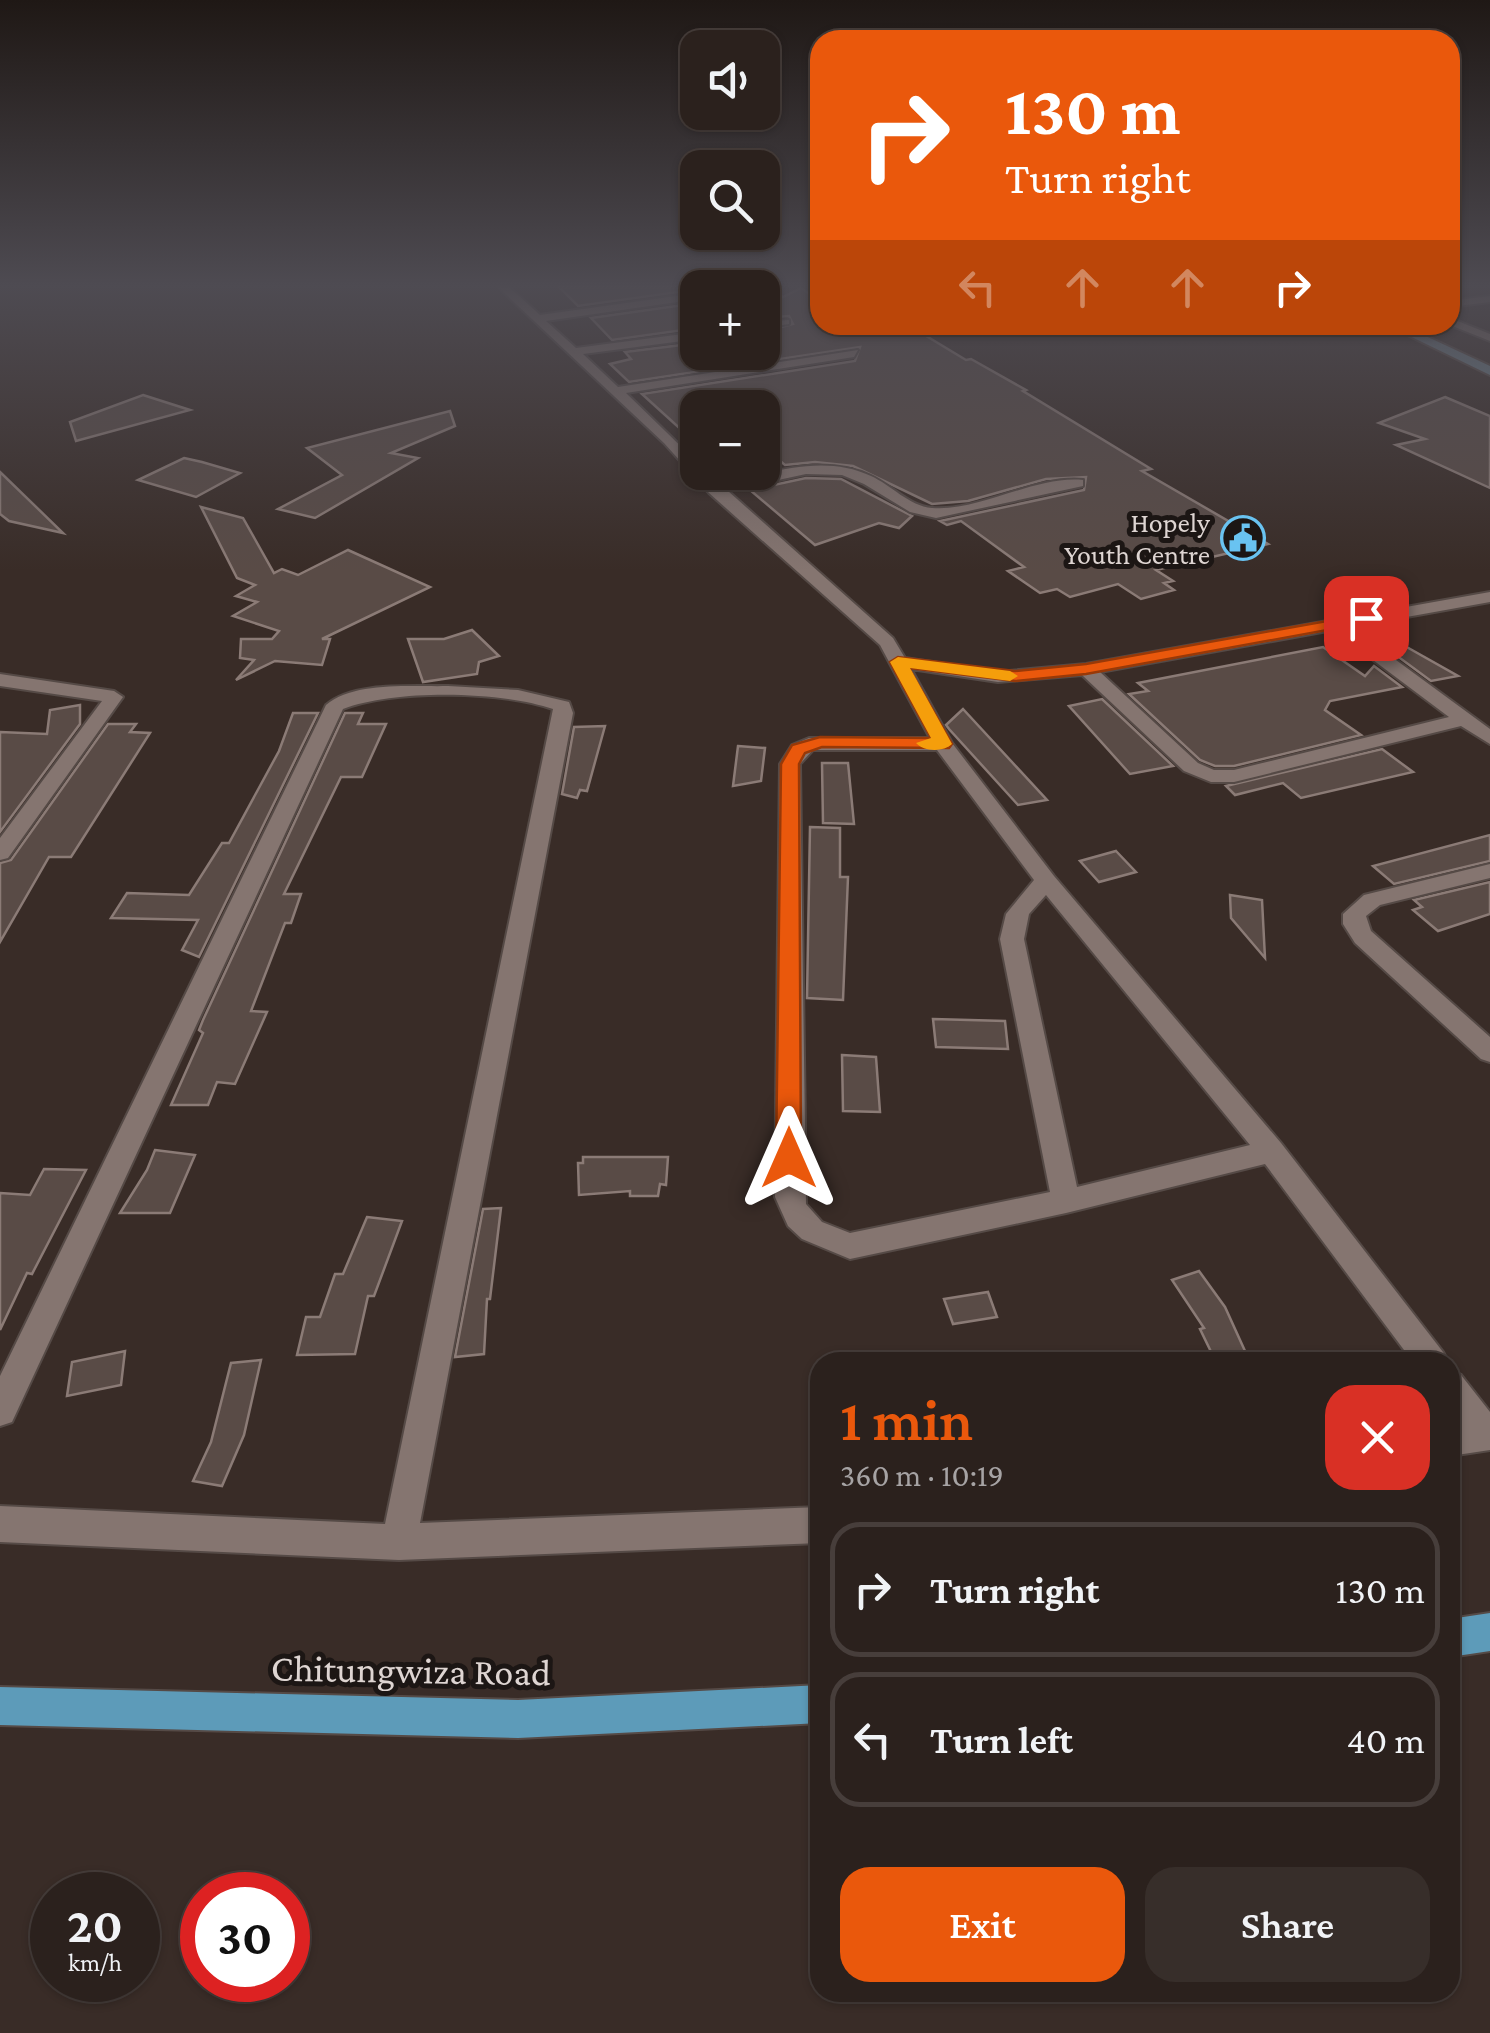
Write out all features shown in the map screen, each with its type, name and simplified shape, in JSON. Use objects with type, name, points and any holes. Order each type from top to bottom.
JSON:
[{"type":"main road","points":[[1460,1636],[1490,1632]]},
{"type":"main road","name":"Chitungwiza Road","points":[[0,1706],[518,1720],[810,1705]]},
{"type":"street","points":[[604,382],[680,456]]},
{"type":"street","points":[[615,392],[677,382]]},
{"type":"street","points":[[780,473],[832,469],[857,474],[919,511],[936,514],[1078,482]]},
{"type":"street","points":[[717,490],[872,626],[898,662],[943,744],[1046,881],[1270,1151],[1424,1352]]},
{"type":"street","points":[[898,662],[998,677],[1086,669],[1490,597]]},
{"type":"street","points":[[1334,623],[1490,738]]},
{"type":"street","points":[[1086,669],[1190,767],[1212,776],[1234,776],[1464,720]]},
{"type":"street","points":[[0,680],[114,697],[0,853]]},
{"type":"street","points":[[0,1411],[336,705],[365,694],[508,693],[554,701],[564,713],[399,1542]]},
{"type":"street","points":[[943,744],[808,744],[798,749],[790,764],[788,1198],[794,1214],[821,1238],[850,1246],[1066,1201],[1270,1151]]},
{"type":"street","points":[[1490,871],[1372,900],[1354,914],[1363,937],[1490,1052]]},
{"type":"street","points":[[1046,881],[1011,925],[1066,1201]]},
{"type":"street","points":[[1460,1399],[1488,1434],[1460,1438]]},
{"type":"street","points":[[0,1524],[399,1542],[810,1525]]},
{"type":"building","points":[[720,382],[1012,382],[1151,469],[1142,471],[1268,544],[1156,570],[1173,581],[1164,583],[1174,590],[1141,599],[1118,584],[1070,597],[1057,589],[1040,593],[1008,571],[1024,567],[961,521],[947,525],[940,521],[1084,490],[1086,477],[1046,479],[968,501],[932,504],[853,466],[815,462],[785,465],[780,461],[780,390],[680,390],[680,429],[642,394]]},
{"type":"building","points":[[143,395],[190,410],[76,441],[70,422]]},
{"type":"building","points":[[1445,397],[1490,416],[1490,488],[1396,445],[1425,439],[1379,423]]},
{"type":"building","points":[[450,411],[455,426],[391,453],[418,458],[315,518],[278,509],[342,475],[307,448]]},
{"type":"building","points":[[184,458],[240,473],[196,497],[138,480]]},
{"type":"building","points":[[0,472],[63,533],[9,521],[0,514]]},
{"type":"building","points":[[806,478],[841,479],[912,516],[899,528],[879,523],[815,545],[750,490],[780,490],[780,484]]},
{"type":"building","points":[[201,507],[243,518],[274,573],[282,569],[298,575],[348,550],[430,587],[322,639],[330,639],[322,665],[275,661],[236,680],[254,660],[240,658],[241,639],[272,639],[279,631],[233,616],[257,602],[236,596],[255,585],[237,578]]},
{"type":"building","points":[[472,630],[499,656],[479,662],[477,674],[423,682],[408,639],[444,639]]},
{"type":"building","points":[[1396,641],[1458,676],[1431,681],[1389,650]]},
{"type":"building","points":[[1323,647],[1365,676],[1374,666],[1402,687],[1330,701],[1325,710],[1361,735],[1234,766],[1215,766],[1200,760],[1129,694],[1148,691],[1138,683]]},
{"type":"building","points":[[1102,699],[1173,766],[1130,774],[1069,706]]},
{"type":"building","points":[[80,705],[80,724],[0,832],[0,732],[47,734],[50,710]]},
{"type":"building","points":[[963,709],[1047,800],[1018,805],[946,725]]},
{"type":"building","points":[[293,713],[318,713],[199,957],[182,950],[198,920],[111,918],[127,893],[189,895],[222,843],[229,843],[279,751]]},
{"type":"building","points":[[345,713],[363,713],[358,724],[386,724],[362,777],[341,777],[284,894],[301,894],[291,923],[285,923],[251,1011],[267,1012],[235,1084],[217,1082],[208,1105],[171,1105],[203,1033],[199,1030],[203,1020]]},
{"type":"building","points":[[108,724],[136,724],[130,732],[150,733],[71,857],[49,857],[0,942],[0,863],[11,860]]},
{"type":"building","points":[[605,726],[587,791],[580,790],[577,798],[562,794],[574,727]]},
{"type":"building","points":[[738,746],[765,748],[761,781],[733,786]]},
{"type":"building","points":[[1382,749],[1413,772],[1301,798],[1283,783],[1235,795],[1226,786]]},
{"type":"building","points":[[822,763],[848,763],[854,824],[823,823]]},
{"type":"building","points":[[810,827],[840,828],[840,877],[848,877],[843,1000],[807,998]]},
{"type":"building","points":[[1490,835],[1490,861],[1394,884],[1373,866]]},
{"type":"building","points":[[1116,851],[1136,872],[1099,882],[1080,861]]},
{"type":"building","points":[[1490,882],[1490,914],[1438,931],[1413,910],[1422,907],[1414,900]]},
{"type":"building","points":[[1230,895],[1262,900],[1265,958],[1231,918]]},
{"type":"building","points":[[933,1019],[1005,1021],[1008,1049],[936,1047]]},
{"type":"building","points":[[842,1055],[876,1057],[880,1112],[843,1111]]},
{"type":"building","points":[[155,1150],[195,1155],[170,1213],[120,1213],[147,1170]]},
{"type":"building","points":[[583,1157],[668,1157],[666,1185],[660,1184],[658,1196],[630,1196],[630,1191],[579,1195],[578,1163],[583,1163]]},
{"type":"building","points":[[44,1169],[86,1170],[32,1274],[27,1273],[0,1330],[0,1193],[30,1195]]},
{"type":"building","points":[[501,1208],[487,1299],[484,1354],[455,1357],[483,1209]]},
{"type":"building","points":[[367,1217],[402,1221],[374,1296],[368,1296],[355,1354],[297,1355],[306,1317],[320,1317],[335,1274],[343,1274]]},
{"type":"building","points":[[1199,1271],[1225,1307],[1245,1352],[1211,1352],[1200,1329],[1204,1328],[1172,1280]]},
{"type":"building","points":[[988,1292],[997,1317],[953,1324],[944,1299]]},
{"type":"building","points":[[125,1351],[121,1385],[67,1396],[72,1362]]},
{"type":"building","points":[[261,1360],[244,1435],[222,1486],[193,1481],[211,1442],[231,1363]]},
{"type":"slow traffic","points":[[925,743],[943,744],[898,662],[1010,676]]},
{"type":"place","name":"Hopely Youth Centre","points":[[1243,538]]},
{"type":"route","points":[[789,1158],[790,764],[798,749],[820,742],[943,744],[898,662],[998,677],[1015,676],[1086,669],[1366,618]]}]
